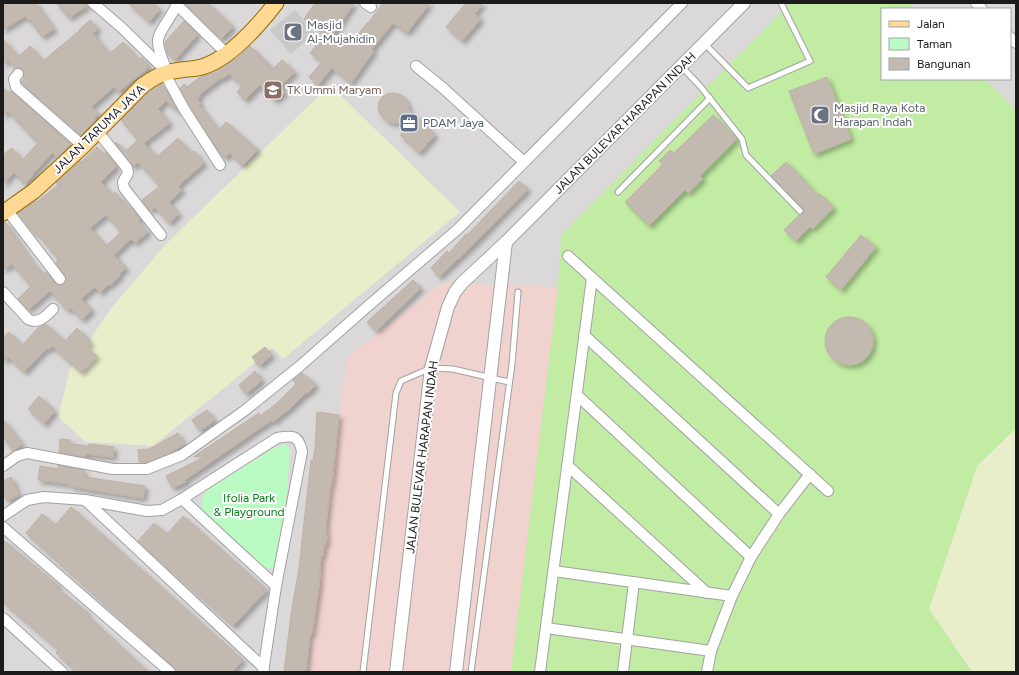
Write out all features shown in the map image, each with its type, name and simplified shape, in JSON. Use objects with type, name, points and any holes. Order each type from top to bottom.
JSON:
[{"type":"main road","name":"JALAN TARUMA JAYA","points":[[5,211],[34,191],[98,132],[142,86],[152,78],[166,72],[212,64],[227,54],[256,27],[276,3]]},
{"type":"street","points":[[3,466],[17,456],[27,453],[113,469],[147,469],[182,455],[244,411],[300,366],[458,229],[682,3]]},
{"type":"street","name":"JALAN BULEVAR HARAPAN INDAH","points":[[396,672],[431,368],[448,307],[455,292],[462,283],[506,242],[744,3]]},
{"type":"street","points":[[166,72],[158,41],[159,35],[177,4],[227,54]]},
{"type":"street","points":[[99,5],[160,64],[166,72],[184,108],[220,165]]},
{"type":"street","points":[[416,66],[443,88],[524,162]]},
{"type":"street","points":[[18,74],[14,79],[16,87],[83,146]]},
{"type":"street","points":[[98,132],[127,168],[127,177],[123,182],[124,188],[161,235]]},
{"type":"street","points":[[5,211],[60,279]]},
{"type":"street","points":[[456,672],[506,242]]},
{"type":"street","points":[[568,256],[828,491]]},
{"type":"street","points":[[540,672],[592,278]]},
{"type":"street","points":[[3,292],[31,321],[34,322],[39,320],[53,309]]},
{"type":"street","points":[[584,334],[779,514]]},
{"type":"street","points":[[576,395],[752,557]]},
{"type":"street","points":[[3,516],[27,500],[44,497],[85,500],[147,511],[162,510],[182,499],[277,438],[288,436],[295,438],[300,442],[302,452],[276,586],[264,670]]},
{"type":"street","points":[[567,465],[707,593]]},
{"type":"street","points":[[708,672],[711,651],[732,596],[752,557],[779,514],[810,474]]},
{"type":"street","points":[[182,499],[276,586]]},
{"type":"street","points":[[85,500],[264,670]]},
{"type":"street","points":[[3,527],[170,672]]},
{"type":"street","points":[[554,571],[732,596]]},
{"type":"street","points":[[624,672],[634,582]]},
{"type":"street","points":[[3,618],[62,672]]},
{"type":"street","points":[[546,628],[711,651]]},
{"type":"lane","points":[[704,43],[748,88],[810,61],[781,3]]},
{"type":"lane","points":[[681,66],[700,86],[742,139],[746,155],[800,211]]},
{"type":"lane","points":[[618,192],[710,98]]},
{"type":"lane","points":[[471,672],[509,382],[518,292]]},
{"type":"lane","points":[[364,672],[396,393],[401,381],[431,368],[453,368],[509,382]]},
{"type":"shaded area","points":[[3,3],[1016,3],[1016,672],[3,672]]},
{"type":"shaded area","name":"Masjid Al-Mujahidin","points":[[295,10],[315,34],[291,54],[270,30]]},
{"type":"shaded area","points":[[442,283],[558,287],[511,672],[308,672],[347,357]]},
{"type":"green space","points":[[790,3],[909,3],[914,8],[881,8],[881,80],[986,80],[1016,110],[1016,428],[977,466],[929,609],[972,672],[511,672],[558,287],[561,235]]},
{"type":"green space","points":[[330,85],[460,212],[283,359],[273,348],[153,446],[86,442],[58,417],[70,369],[112,307],[166,244]]},
{"type":"green space","points":[[1016,428],[1016,672],[972,672],[929,609],[977,466]]},
{"type":"green space","name":"Ifolia Park & Playground","points":[[285,444],[290,450],[287,492],[276,565],[272,569],[264,567],[203,510],[202,501],[203,496],[209,489],[272,449]]},
{"type":"building","points":[[3,3],[36,3],[54,29],[42,37],[30,20],[29,21],[25,16],[3,30]]},
{"type":"building","points":[[56,3],[87,3],[87,6],[69,18]]},
{"type":"building","points":[[128,3],[152,3],[160,9],[149,22]]},
{"type":"building","points":[[184,3],[208,3],[233,27],[221,39]]},
{"type":"building","points":[[315,3],[354,3],[332,36],[347,47],[383,3],[430,3],[407,33],[393,23],[372,49],[374,51],[351,83],[332,68],[318,85],[309,77],[322,62],[310,53],[326,34],[304,19]]},
{"type":"building","points":[[466,3],[483,3],[475,14],[481,19],[462,41],[446,27]]},
{"type":"building","points":[[90,20],[98,29],[93,33],[109,54],[123,42],[139,60],[142,57],[149,67],[118,92],[114,87],[91,107],[99,114],[94,119],[96,120],[81,135],[21,82],[24,79],[24,72],[22,69],[15,68],[8,60],[3,64],[3,39],[18,57],[30,46],[43,61]]},
{"type":"building","points":[[184,21],[198,34],[175,60],[167,53],[165,42]]},
{"type":"building","points":[[250,46],[273,69],[282,60],[295,72],[280,87],[285,92],[275,101],[260,85],[245,100],[237,92],[242,86],[229,74],[222,79],[221,78],[199,95],[200,97],[197,99],[201,104],[199,105],[219,130],[226,122],[258,150],[242,166],[230,153],[225,158],[220,153],[180,88],[184,84],[187,87],[200,77],[216,71],[234,59],[235,60]]},
{"type":"building","name":"Masjid Raya Kota Harapan Indah","points":[[827,77],[851,139],[814,154],[789,91]]},
{"type":"building","points":[[162,84],[179,113],[166,101],[158,109],[170,123],[144,143],[157,157],[178,138],[191,153],[194,151],[204,163],[178,186],[182,190],[169,202],[179,214],[169,223],[155,207],[150,211],[142,200],[160,186],[138,162],[133,167],[115,143],[116,142],[126,151],[138,140],[121,120],[148,93]]},
{"type":"building","points":[[3,88],[9,93],[11,91],[71,144],[57,158],[52,153],[33,174],[34,175],[24,184],[14,172],[3,184],[3,155],[12,148],[22,160],[38,143],[8,111],[3,116]]},
{"type":"building","points":[[393,93],[404,97],[409,110],[435,135],[419,153],[400,135],[409,125],[388,122],[380,114],[378,108],[382,97]]},
{"type":"building","points":[[713,115],[737,139],[700,176],[703,179],[688,193],[685,190],[649,226],[625,202],[663,164],[659,161],[670,150],[674,153]]},
{"type":"building","points":[[97,147],[104,155],[106,152],[117,166],[101,182],[113,195],[115,192],[130,209],[132,208],[140,219],[138,221],[148,232],[135,243],[131,239],[114,255],[126,268],[119,274],[120,276],[100,293],[95,287],[81,299],[92,310],[82,320],[71,308],[68,311],[50,291],[28,310],[18,299],[31,286],[12,264],[3,270],[3,222],[5,222],[43,275],[46,272],[57,285],[64,284],[66,278],[56,263],[58,262],[58,259],[18,213],[36,201],[37,202],[58,185],[56,183],[80,161],[81,162]],"holes":[[[106,215],[121,232],[106,246],[90,228]]]},
{"type":"building","points":[[786,162],[819,196],[820,194],[834,208],[812,229],[810,227],[796,241],[784,230],[799,215],[803,214],[804,210],[771,176]]},
{"type":"building","points":[[519,181],[528,189],[439,277],[431,268],[447,251],[449,253]]},
{"type":"building","points":[[861,235],[876,247],[841,290],[826,277]]},
{"type":"building","points":[[413,280],[421,288],[376,331],[367,322]]},
{"type":"building","points":[[849,317],[858,319],[866,324],[871,332],[873,341],[871,350],[866,358],[858,363],[849,365],[840,363],[832,358],[827,350],[825,341],[827,332],[832,324],[840,319]]},
{"type":"building","points":[[46,324],[65,341],[77,328],[91,342],[87,347],[97,356],[81,373],[52,346],[49,350],[47,348],[24,372],[8,357],[3,362],[3,338],[9,332],[22,345],[39,327]]},
{"type":"building","points":[[265,347],[272,355],[259,366],[252,357]]},
{"type":"building","points":[[255,371],[262,380],[246,394],[239,385]]},
{"type":"building","points":[[302,373],[316,385],[307,394],[306,393],[292,407],[273,422],[272,420],[185,480],[186,482],[172,488],[166,476],[209,455],[193,457],[259,413],[260,416],[277,403],[296,384],[293,380]]},
{"type":"building","points":[[39,396],[55,411],[44,424],[28,409]]},
{"type":"building","points":[[207,410],[215,420],[200,431],[192,420]]},
{"type":"building","points":[[317,412],[339,415],[326,523],[326,545],[324,544],[323,556],[321,555],[319,586],[312,634],[310,634],[306,672],[284,672],[291,615],[299,568],[311,460],[313,460],[315,449]]},
{"type":"building","points":[[3,419],[22,444],[13,451],[3,437]]},
{"type":"building","points":[[178,433],[184,444],[168,454],[147,462],[139,462],[138,450],[149,449]]},
{"type":"building","points":[[60,439],[70,440],[70,444],[89,446],[89,444],[114,447],[113,457],[85,454],[85,457],[59,452]]},
{"type":"building","points":[[58,465],[84,470],[84,477],[145,486],[143,498],[85,489],[70,486],[70,484],[38,480],[40,466],[58,469]]},
{"type":"building","points":[[11,477],[19,495],[7,501],[3,494],[3,481]]},
{"type":"building","points":[[71,507],[243,660],[232,672],[179,672],[26,533],[42,514],[55,525]]},
{"type":"building","points":[[183,516],[267,590],[233,626],[138,541],[154,523],[167,534]]},
{"type":"building","points":[[3,540],[59,586],[57,588],[88,613],[86,614],[148,672],[77,672],[56,653],[59,650],[3,602]]},
{"type":"place","name":"Masjid Al-Mujahidin","points":[[293,32]]},
{"type":"place","name":"TK Ummi Maryam","points":[[273,90]]},
{"type":"place","name":"Masjid Raya Kota Harapan Indah","points":[[820,115]]},
{"type":"place","name":"PDAM Jaya","points":[[409,123]]}]
